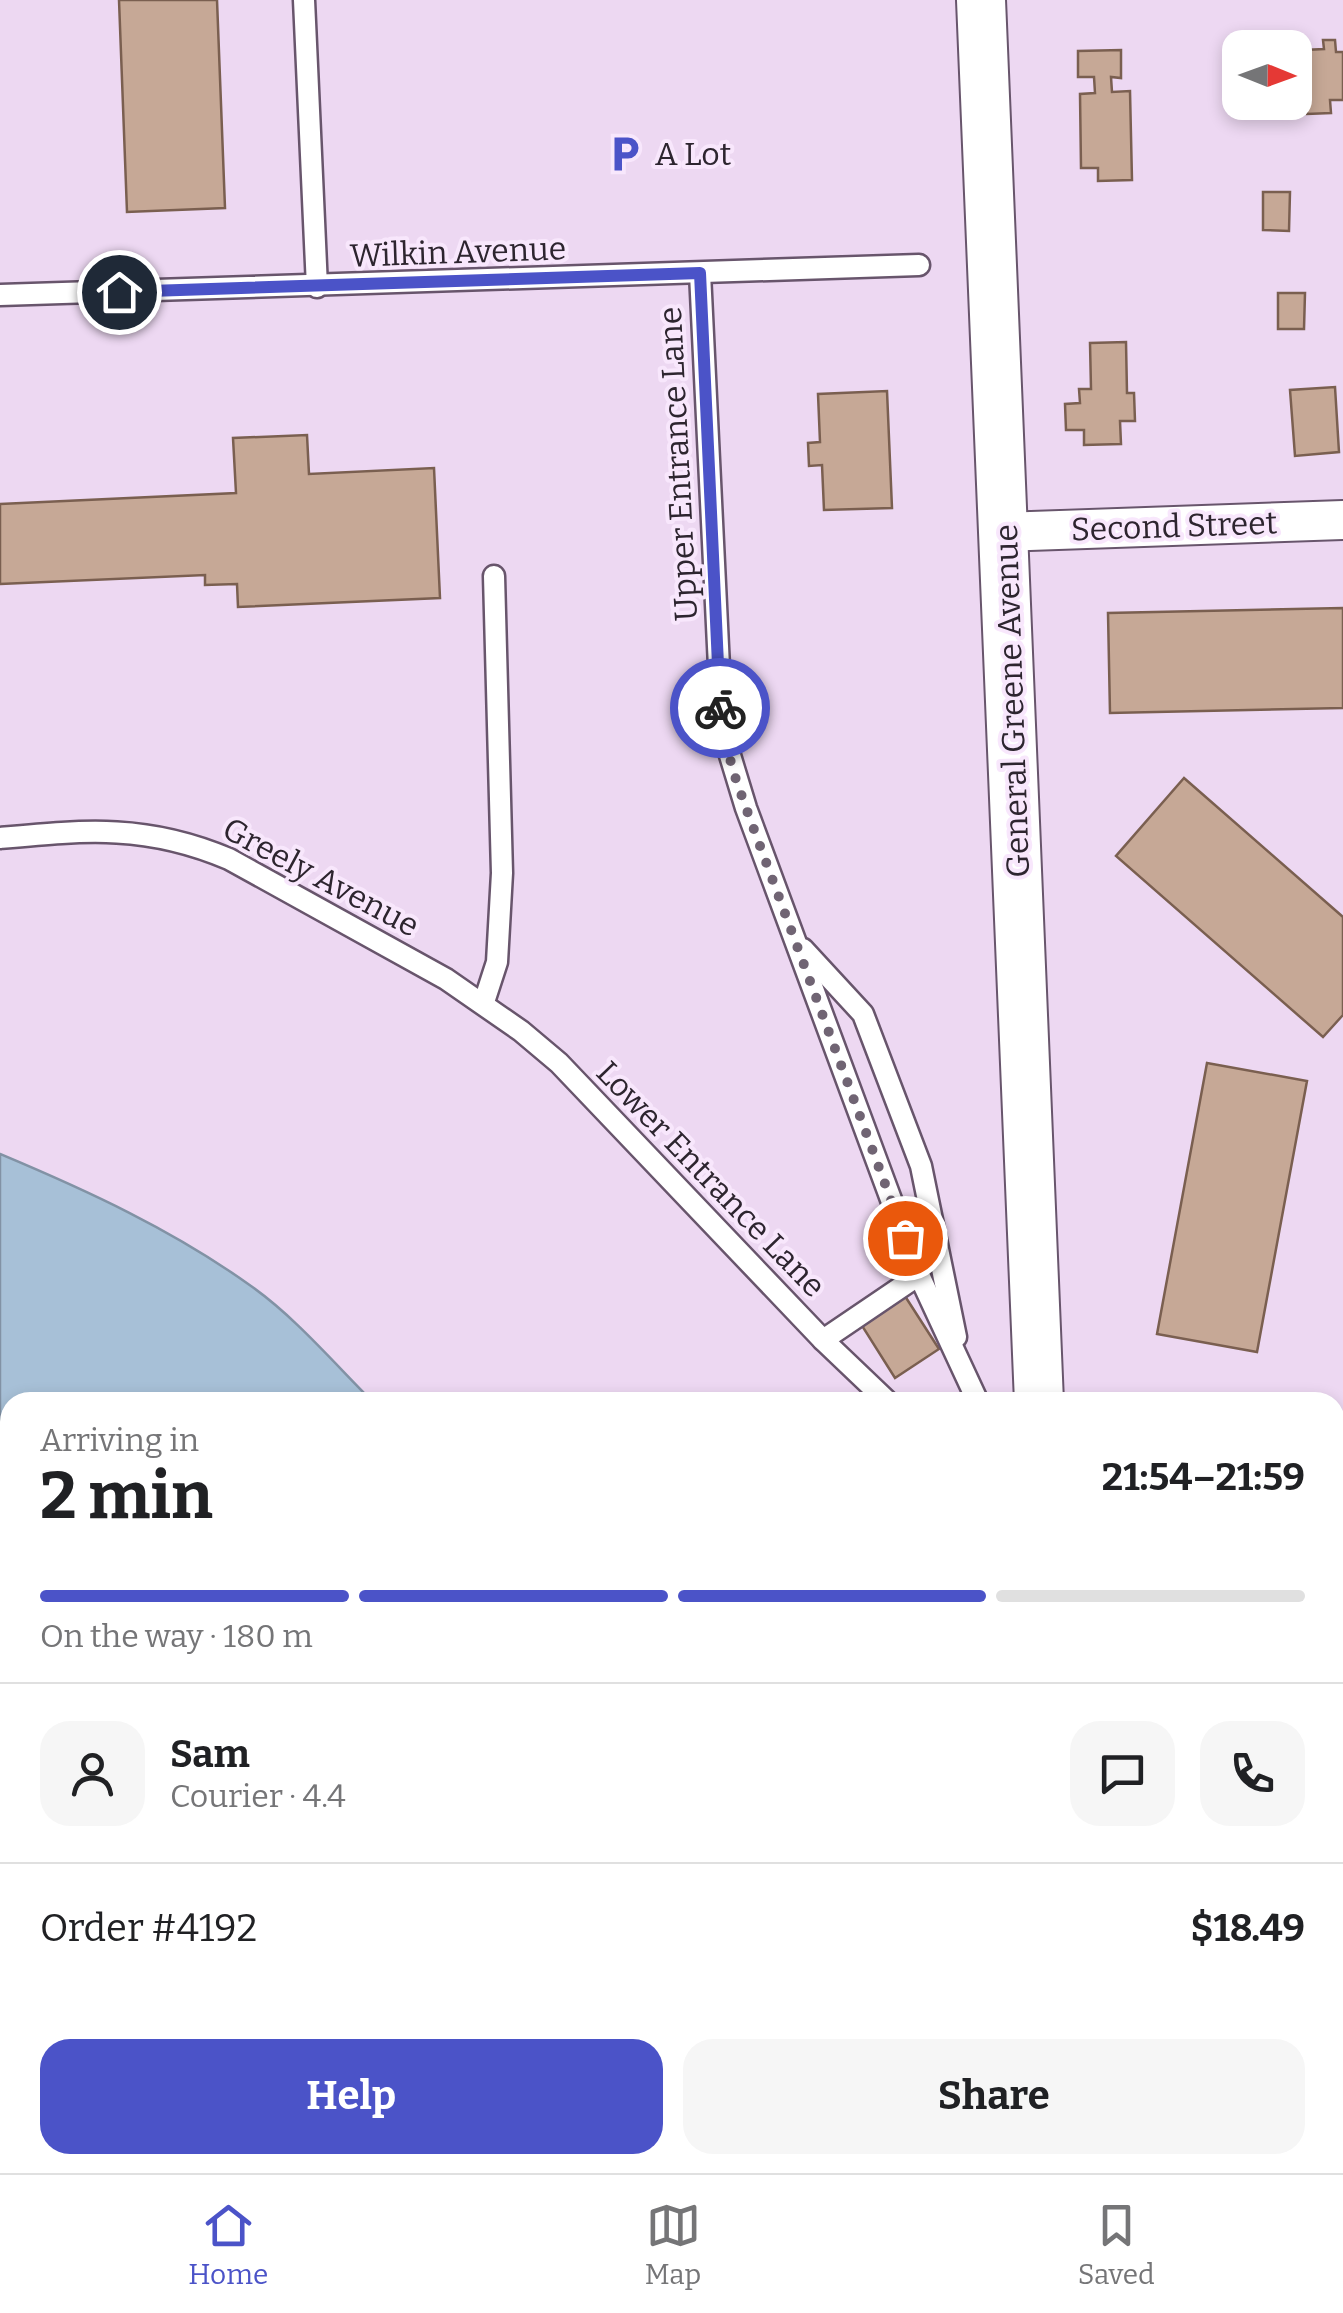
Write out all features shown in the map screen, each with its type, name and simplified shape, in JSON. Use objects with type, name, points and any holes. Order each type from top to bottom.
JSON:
[{"type":"street","name":"General Greene Avenue","points":[[981,0],[1039,1392]]},
{"type":"street","name":"Second Street","points":[[1006,532],[1343,520]]},
{"type":"lane","points":[[304,0],[317,288]]},
{"type":"lane","name":"Wilkin Avenue","points":[[0,296],[919,265]]},
{"type":"lane","name":"Upper Entrance Lane","points":[[700,273],[722,729],[736,781],[919,1275],[973,1392]]},
{"type":"lane","points":[[484,1002],[497,962],[502,874],[494,576]]},
{"type":"lane","name":"Greely Avenue","points":[[0,838],[112,830],[192,843],[243,867],[484,1002]]},
{"type":"lane","name":"Upper Entrance Lane","points":[[794,941],[863,1014],[921,1166],[962,1368]]},
{"type":"lane","name":"Lower Entrance Lane","points":[[484,1002],[559,1063],[878,1392]]},
{"type":"lane","points":[[823,1340],[919,1275]]},
{"type":"water","points":[[0,1154],[129,1213],[221,1266],[284,1312],[363,1392],[0,1392]]},
{"type":"building","points":[[119,0],[217,0],[225,208],[127,212]]},
{"type":"building","points":[[1323,40],[1335,40],[1336,52],[1343,52],[1343,100],[1330,100],[1331,113],[1312,114],[1312,50],[1324,49]]},
{"type":"building","points":[[1121,50],[1121,78],[1111,77],[1112,92],[1130,91],[1132,180],[1098,181],[1098,168],[1081,168],[1080,94],[1095,93],[1094,77],[1078,77],[1078,51]]},
{"type":"building","points":[[1263,192],[1290,192],[1289,231],[1263,230]]},
{"type":"building","points":[[1278,293],[1305,293],[1304,329],[1278,329]]},
{"type":"building","points":[[1126,342],[1127,393],[1134,393],[1135,421],[1120,421],[1121,444],[1084,445],[1084,430],[1066,430],[1065,404],[1080,403],[1079,389],[1091,389],[1090,343]]},
{"type":"building","points":[[1335,387],[1339,452],[1295,456],[1290,390]]},
{"type":"building","points":[[887,391],[892,508],[824,510],[822,465],[809,466],[808,443],[820,442],[818,394]]},
{"type":"building","points":[[307,435],[309,474],[434,468],[440,598],[238,607],[237,584],[205,585],[205,575],[0,584],[0,504],[236,493],[233,438]]},
{"type":"building","points":[[1343,608],[1343,708],[1110,713],[1108,613]]},
{"type":"building","points":[[1184,778],[1343,917],[1343,1015],[1323,1037],[1116,856]]},
{"type":"building","points":[[1207,1063],[1307,1081],[1257,1352],[1157,1334]]},
{"type":"building","points":[[903,1293],[939,1349],[895,1378],[859,1321]]},
{"type":"way so far","points":[[720,708],[732,768],[905,1238]]},
{"type":"place","name":"A Lot","points":[[625,154]]},
{"type":"route","points":[[119,292],[700,273],[720,708]]}]
